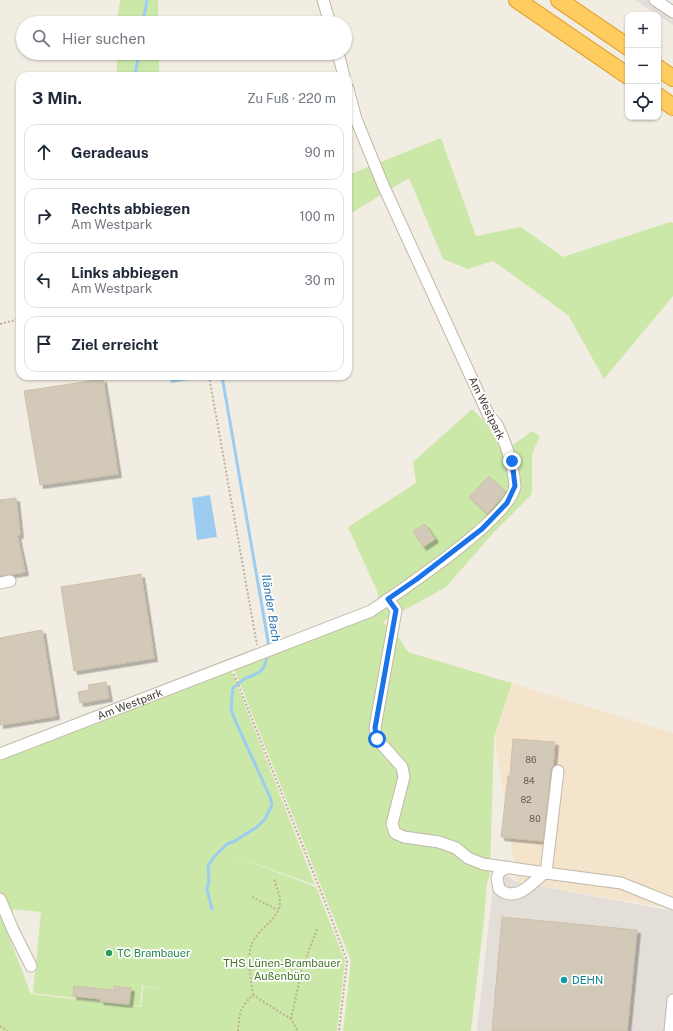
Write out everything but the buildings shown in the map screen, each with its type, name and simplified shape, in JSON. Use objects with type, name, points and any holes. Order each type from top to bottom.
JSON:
[{"type":"highway","points":[[517,0],[625,74]]},
{"type":"highway","points":[[559,0],[625,45]]},
{"type":"highway","points":[[661,70],[673,78]]},
{"type":"highway","points":[[661,98],[673,107]]},
{"type":"lane","points":[[323,0],[328,16]]},
{"type":"lane","points":[[655,0],[673,12]]},
{"type":"lane","points":[[340,60],[343,72]]},
{"type":"lane","name":"Am Westpark","points":[[0,754],[371,611],[417,579],[482,529],[507,503],[515,486],[512,461],[496,424],[489,416],[383,185],[356,119],[352,104]]},
{"type":"lane","points":[[388,599],[396,610],[375,728],[377,739],[402,767],[404,777],[392,824],[395,833],[404,837],[445,844],[456,848],[468,858],[483,864],[621,883],[673,904]]},
{"type":"lane","points":[[508,868],[499,872],[497,878],[499,890],[505,894],[516,894],[545,873],[558,771]]},
{"type":"lane","points":[[0,898],[13,930],[31,966]]},
{"type":"lane","points":[[670,1031],[673,1000]]},
{"type":"path","points":[[0,324],[16,320]]},
{"type":"path","points":[[210,380],[260,653]]},
{"type":"path","points":[[238,684],[347,961],[340,1031]]},
{"type":"path","points":[[253,996],[250,961],[251,946],[256,935],[272,920],[278,910],[280,902],[274,878]]},
{"type":"path","points":[[252,897],[278,910]]},
{"type":"path","points":[[291,1019],[302,968],[318,927]]},
{"type":"path","points":[[253,996],[291,1019],[298,1031]]},
{"type":"path","points":[[238,1031],[239,1014],[244,1003],[253,996]]},
{"type":"path","points":[[0,1026],[8,1031]]},
{"type":"shaded area","points":[[635,0],[647,0],[673,18],[673,25],[661,17],[661,12],[653,12]]},
{"type":"shaded area","points":[[512,683],[673,733],[673,909],[517,882],[495,738]]},
{"type":"shaded area","points":[[495,868],[517,882],[673,911],[673,1031],[477,1031]]},
{"type":"green space","points":[[120,0],[158,0],[158,16],[118,16]]},
{"type":"green space","points":[[117,60],[159,60],[159,72],[117,72]]},
{"type":"green space","points":[[441,138],[476,236],[521,227],[563,257],[670,222],[673,223],[673,296],[604,379],[568,315],[493,261],[468,269],[443,259],[409,178],[352,213],[352,173]]},
{"type":"green space","points":[[472,409],[487,424],[498,443],[505,451],[532,431],[540,436],[532,454],[532,494],[494,532],[446,587],[383,622],[399,638],[408,652],[512,683],[494,738],[490,874],[487,883],[471,1031],[343,1031],[351,961],[233,666],[380,610],[377,591],[348,527],[416,483],[413,462]]},
{"type":"green space","name":"THS Lünen-Brambauer Außenbüro","points":[[230,667],[315,885],[226,853],[316,887],[345,961],[337,1031],[0,1031],[0,755]],"holes":[[[13,909],[41,912],[33,993],[140,1006],[142,986],[164,989],[143,987],[141,1007],[31,994],[11,942]]]},
{"type":"water","points":[[171,380],[189,380],[171,383]]},
{"type":"water","points":[[210,495],[217,537],[197,540],[192,498]]},
{"type":"waterway","name":"Iländer Bach","points":[[144,16],[147,0]]},
{"type":"waterway","name":"Iländer Bach","points":[[136,72],[138,60]]},
{"type":"waterway","name":"Iländer Bach","points":[[223,380],[268,648]]},
{"type":"waterway","name":"Iländer Bach","points":[[212,909],[207,890],[209,880],[208,866],[213,858],[227,844],[235,841],[257,827],[265,819],[272,805],[270,797],[231,709],[233,688],[244,679],[262,670],[267,653]]},
{"type":"place","name":"TC Brambauer","points":[[109,953]]},
{"type":"place","name":"DEHN","points":[[564,980]]},
{"type":"route","points":[[377,739],[375,728],[396,610],[388,599],[417,579],[482,529],[507,503],[515,486],[512,461]]}]
